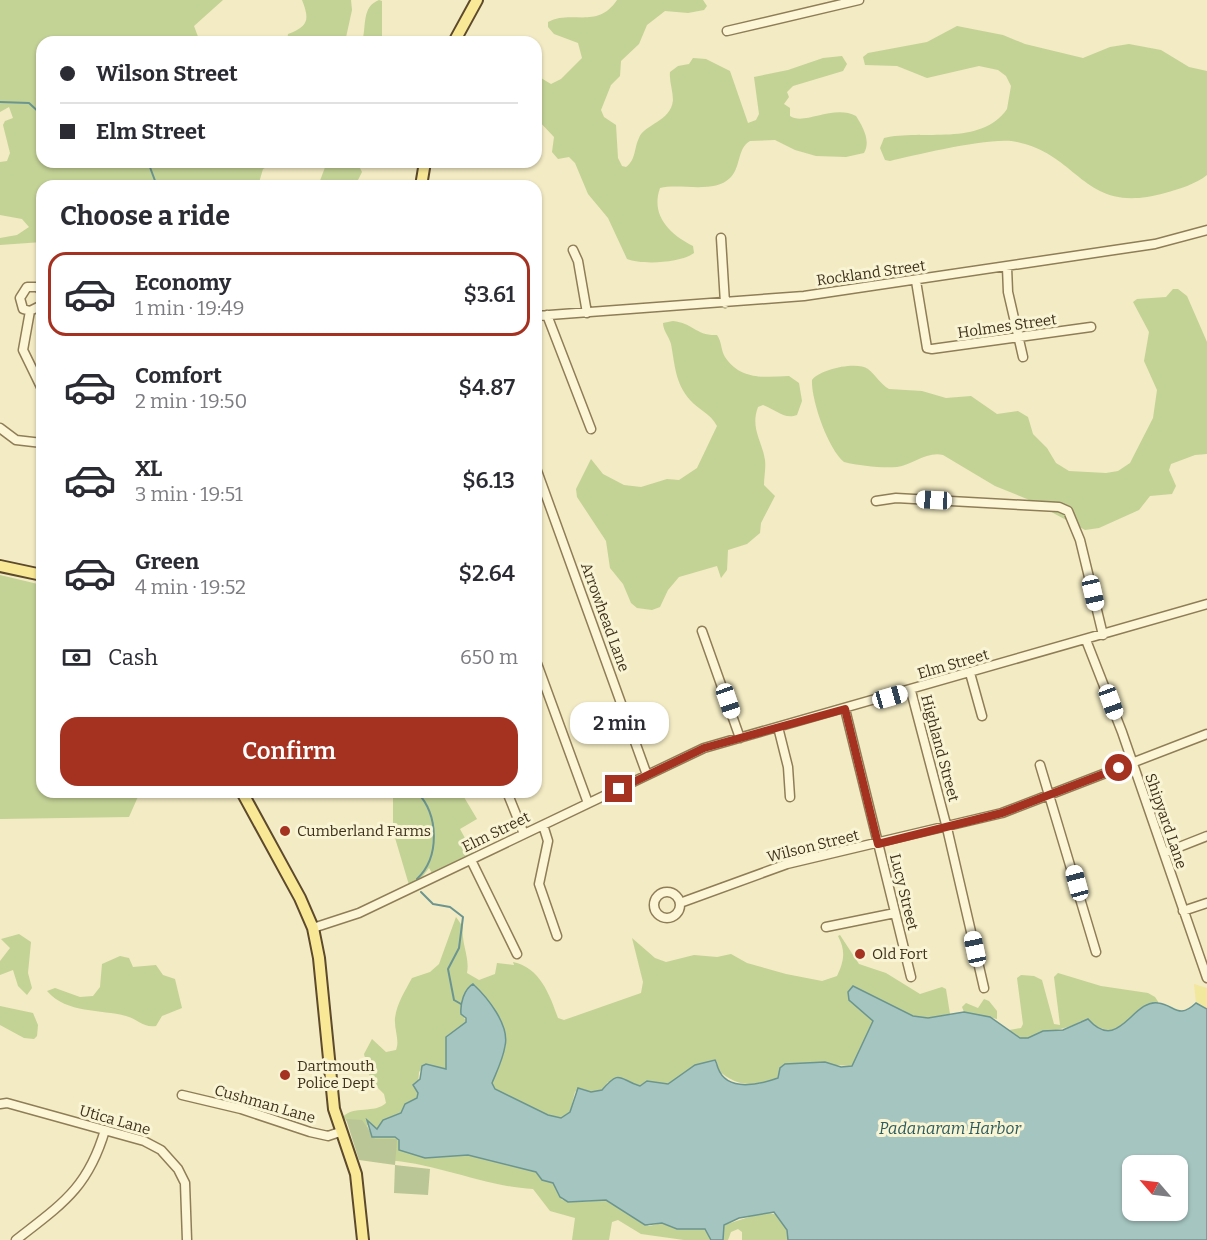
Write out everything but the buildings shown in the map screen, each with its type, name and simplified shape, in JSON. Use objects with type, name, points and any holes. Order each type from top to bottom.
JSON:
[{"type":"main road","points":[[457,36],[477,0]]},
{"type":"main road","points":[[0,566],[36,573]]},
{"type":"main road","points":[[245,798],[300,898],[313,928],[319,958],[330,1081],[340,1132],[356,1174],[363,1240]]},
{"type":"street","points":[[727,31],[859,0]]},
{"type":"street","name":"Rockland Street","points":[[542,315],[725,303],[916,281],[1155,244],[1207,230]]},
{"type":"street","points":[[721,238],[725,303]]},
{"type":"street","points":[[573,250],[578,261],[587,313]]},
{"type":"street","points":[[1007,267],[1008,292],[1023,357]]},
{"type":"street","name":"Holmes Street","points":[[916,281],[927,348],[1020,338],[1091,327]]},
{"type":"street","points":[[30,311],[21,305],[21,293],[32,285],[36,287]]},
{"type":"street","points":[[36,308],[30,311],[23,350],[36,377]]},
{"type":"street","points":[[547,315],[591,429]]},
{"type":"street","points":[[0,428],[16,440],[36,442]]},
{"type":"street","name":"Arrowhead Lane","points":[[542,485],[647,775]]},
{"type":"street","points":[[876,501],[896,498],[1059,507],[1068,511],[1073,518],[1103,635]]},
{"type":"street","name":"Elm Street","points":[[313,928],[359,913],[704,748],[1207,605]]},
{"type":"street","points":[[702,631],[740,738]]},
{"type":"street","name":"Shipyard Lane","points":[[1086,640],[1206,972]]},
{"type":"street","points":[[970,673],[982,716]]},
{"type":"street","points":[[542,677],[588,803]]},
{"type":"street","name":"Highland Street","points":[[911,691],[947,828],[984,988]]},
{"type":"street","name":"Lucy Street","points":[[845,709],[911,977]]},
{"type":"street","points":[[778,727],[788,767],[790,797]]},
{"type":"street","name":"Wilson Street","points":[[680,903],[787,864],[947,828],[1002,813],[1207,734]]},
{"type":"street","points":[[1040,765],[1051,795],[1096,952]]},
{"type":"street","points":[[509,798],[524,834]]},
{"type":"street","points":[[543,825],[548,842],[539,884],[557,936]]},
{"type":"street","points":[[1164,853],[1207,837]]},
{"type":"street","points":[[471,860],[517,954]]},
{"type":"street","points":[[1183,911],[1207,903]]},
{"type":"street","points":[[826,927],[895,913]]},
{"type":"street","name":"Cushman Lane","points":[[183,1095],[241,1109],[310,1132],[328,1136],[340,1132]]},
{"type":"street","name":"Utica Lane","points":[[0,1106],[7,1103],[154,1145],[178,1169],[185,1183],[187,1240]]},
{"type":"street","points":[[16,1240],[67,1199],[82,1183],[99,1153],[105,1130]]},
{"type":"green space","points":[[0,0],[223,0],[194,26],[198,36],[36,36],[36,168],[265,168],[260,180],[36,180],[36,242],[0,245],[0,238],[17,235],[29,227],[22,219],[0,215],[0,162],[7,161],[10,153],[3,125],[5,121],[13,118],[9,107],[0,112]]},
{"type":"green space","points":[[302,0],[351,0],[352,10],[346,36],[288,36],[304,24],[306,12]]},
{"type":"green space","points":[[617,0],[703,0],[707,6],[704,10],[688,13],[665,11],[647,25],[639,44],[621,61],[620,76],[611,85],[601,110],[604,117],[616,125],[618,158],[622,166],[626,167],[632,161],[642,133],[668,113],[673,100],[670,72],[678,66],[689,64],[693,58],[706,59],[730,71],[748,123],[756,120],[759,114],[754,77],[788,70],[823,58],[842,56],[847,64],[843,71],[793,86],[787,92],[789,97],[784,104],[790,108],[790,116],[796,118],[803,119],[838,112],[856,116],[866,139],[864,153],[846,157],[816,156],[795,150],[775,140],[750,141],[743,148],[733,174],[723,183],[706,187],[660,188],[658,207],[660,216],[670,230],[693,246],[694,253],[680,259],[661,262],[627,259],[608,218],[588,194],[575,163],[569,157],[558,159],[552,152],[554,137],[542,124],[542,79],[551,84],[561,79],[582,58],[578,43],[554,34],[548,27],[548,22],[566,17],[593,17],[609,9]]},
{"type":"green space","points":[[382,1],[382,36],[363,36],[367,12],[373,3]]},
{"type":"green space","points":[[957,26],[1003,35],[1025,44],[1083,58],[1110,47],[1129,44],[1161,50],[1189,67],[1207,71],[1207,175],[1182,188],[1165,193],[1138,198],[1116,197],[1099,191],[1039,149],[1017,142],[973,144],[890,161],[885,160],[880,148],[884,138],[967,133],[996,121],[1007,109],[1011,86],[1006,76],[998,70],[979,66],[927,78],[897,66],[865,65],[863,57],[868,53],[927,42]]},
{"type":"green space","points":[[325,168],[360,168],[362,172],[358,180],[320,180]]},
{"type":"green space","points":[[1173,289],[1178,289],[1187,296],[1207,342],[1207,454],[1195,455],[1171,464],[1169,470],[1176,486],[1172,494],[1150,496],[1139,510],[1099,528],[1085,530],[1027,499],[995,486],[943,455],[931,455],[897,467],[844,462],[832,447],[822,424],[814,399],[812,380],[816,376],[839,367],[863,367],[871,371],[889,389],[922,391],[946,398],[971,396],[997,414],[1018,411],[1028,417],[1033,434],[1047,448],[1056,463],[1069,471],[1106,473],[1118,471],[1130,463],[1153,418],[1157,390],[1144,361],[1149,332],[1133,302],[1137,299],[1166,297]]},
{"type":"green space","points":[[673,321],[685,324],[704,334],[717,335],[725,357],[731,365],[746,374],[789,376],[799,383],[802,401],[797,415],[792,416],[784,415],[763,405],[758,407],[755,421],[765,460],[764,485],[775,496],[761,523],[760,533],[747,544],[728,550],[727,570],[721,578],[717,566],[679,577],[668,590],[660,607],[652,610],[637,608],[631,603],[623,584],[610,568],[606,541],[577,497],[576,489],[591,459],[603,474],[624,485],[641,487],[667,479],[679,480],[697,468],[717,426],[690,400],[678,380],[671,344],[663,326],[663,323]]},
{"type":"green space","points":[[0,575],[36,584],[36,798],[137,798],[129,817],[0,819]]},
{"type":"green space","points":[[393,798],[465,798],[477,819],[460,829],[473,853],[432,873],[429,868],[417,884],[409,885],[393,831]]},
{"type":"green space","points":[[456,917],[463,927],[467,973],[479,980],[495,974],[497,963],[514,965],[513,962],[522,965],[537,976],[558,1018],[564,1020],[641,993],[643,982],[632,938],[655,958],[666,962],[694,955],[717,957],[731,954],[747,963],[822,981],[837,976],[843,961],[842,946],[838,936],[840,935],[859,964],[886,973],[920,994],[942,987],[946,989],[950,1014],[928,1018],[913,1016],[853,986],[849,1000],[873,1021],[852,1066],[834,1065],[780,1074],[778,1078],[769,1081],[746,1084],[725,1076],[718,1070],[717,1061],[689,1069],[668,1084],[646,1082],[640,1086],[608,1082],[602,1090],[591,1092],[580,1088],[575,1092],[570,1112],[561,1118],[548,1115],[495,1089],[492,1083],[506,1044],[503,1027],[475,985],[461,1010],[466,1022],[446,1037],[446,1069],[426,1064],[419,1072],[417,1098],[410,1102],[402,1112],[383,1122],[377,1129],[367,1125],[372,1137],[395,1137],[425,1158],[468,1155],[537,1172],[542,1180],[553,1183],[562,1200],[578,1202],[606,1200],[649,1226],[662,1223],[677,1229],[705,1229],[711,1240],[684,1240],[641,1234],[618,1220],[612,1222],[609,1240],[572,1240],[575,1218],[550,1211],[533,1189],[495,1183],[421,1165],[383,1160],[343,1117],[352,1111],[376,1108],[386,1103],[384,1094],[371,1081],[364,1054],[372,1039],[386,1052],[396,1050],[395,1018],[402,997],[412,978],[430,972],[439,964]]},
{"type":"green space","points":[[19,934],[31,942],[28,973],[32,988],[27,995],[18,986],[13,970],[0,975],[0,961],[10,948],[1,939]]},
{"type":"green space","points":[[120,956],[129,958],[133,967],[156,965],[163,975],[175,979],[182,1008],[162,1016],[156,1026],[151,1026],[126,1016],[85,1010],[64,1004],[47,991],[55,988],[80,997],[93,996],[100,987],[102,964]]},
{"type":"green space","points":[[1058,973],[1101,986],[1148,993],[1159,1003],[1144,1009],[1117,1029],[1104,1029],[1081,1021],[1028,1038],[1020,1038],[1009,1030],[1021,1028],[1023,1024],[1017,978],[1021,975],[1034,976],[1042,980],[1054,1024],[1060,1025],[1054,977]]},
{"type":"green space","points":[[984,999],[989,1001],[997,1011],[997,1019],[964,1012],[962,1007],[966,1003],[978,1008]]},
{"type":"green space","points":[[0,1006],[33,1013],[38,1025],[37,1036],[34,1039],[24,1038],[0,1025]]},
{"type":"green space","points":[[346,1119],[362,1120],[375,1139],[397,1139],[395,1165],[359,1160]]},
{"type":"green space","points":[[395,1165],[430,1169],[428,1195],[394,1193]]},
{"type":"green space","points":[[765,1212],[778,1215],[788,1230],[788,1240],[742,1240],[742,1232],[738,1229],[731,1232],[728,1240],[723,1240],[724,1225]]},
{"type":"sand","points":[[1194,984],[1207,988],[1207,1009],[1196,1003]]},
{"type":"water","name":"Padanaram Harbor","points":[[473,984],[485,996],[504,1029],[506,1038],[504,1051],[492,1083],[495,1089],[548,1115],[561,1118],[570,1112],[578,1088],[591,1092],[602,1090],[617,1077],[640,1086],[647,1081],[668,1084],[695,1065],[715,1060],[722,1076],[736,1084],[745,1085],[778,1078],[780,1068],[785,1064],[825,1062],[841,1067],[852,1066],[873,1021],[849,1000],[848,992],[853,986],[913,1016],[928,1018],[964,1012],[990,1017],[1020,1038],[1028,1038],[1043,1031],[1063,1030],[1088,1019],[1099,1028],[1108,1031],[1125,1023],[1149,1004],[1164,1004],[1181,1011],[1196,1003],[1207,1009],[1207,1240],[788,1240],[787,1230],[774,1212],[739,1218],[724,1225],[723,1240],[711,1240],[705,1229],[677,1229],[662,1223],[645,1225],[606,1200],[568,1202],[560,1197],[553,1183],[542,1180],[536,1172],[468,1155],[425,1158],[399,1150],[399,1140],[395,1137],[372,1137],[367,1120],[377,1129],[383,1120],[401,1113],[405,1104],[417,1098],[418,1093],[413,1085],[420,1079],[422,1066],[426,1064],[446,1069],[446,1037],[466,1022],[466,1018],[461,1014],[465,993]]},
{"type":"waterway","points":[[0,102],[29,103],[36,109]]},
{"type":"waterway","points":[[150,168],[155,180]]},
{"type":"waterway","points":[[417,879],[425,870],[430,859],[434,836],[430,812],[422,798]]},
{"type":"waterway","points":[[421,892],[433,904],[450,907],[463,917],[459,948],[448,969],[454,1000],[461,1004]]},
{"type":"place","name":"Cumberland Farms","points":[[285,831]]},
{"type":"place","name":"Old Fort","points":[[860,954]]},
{"type":"place","name":"Dartmouth Police Dept","points":[[285,1075]]},
{"type":"route","points":[[619,789],[704,748],[845,709],[878,844],[1002,813],[1119,768]]}]
